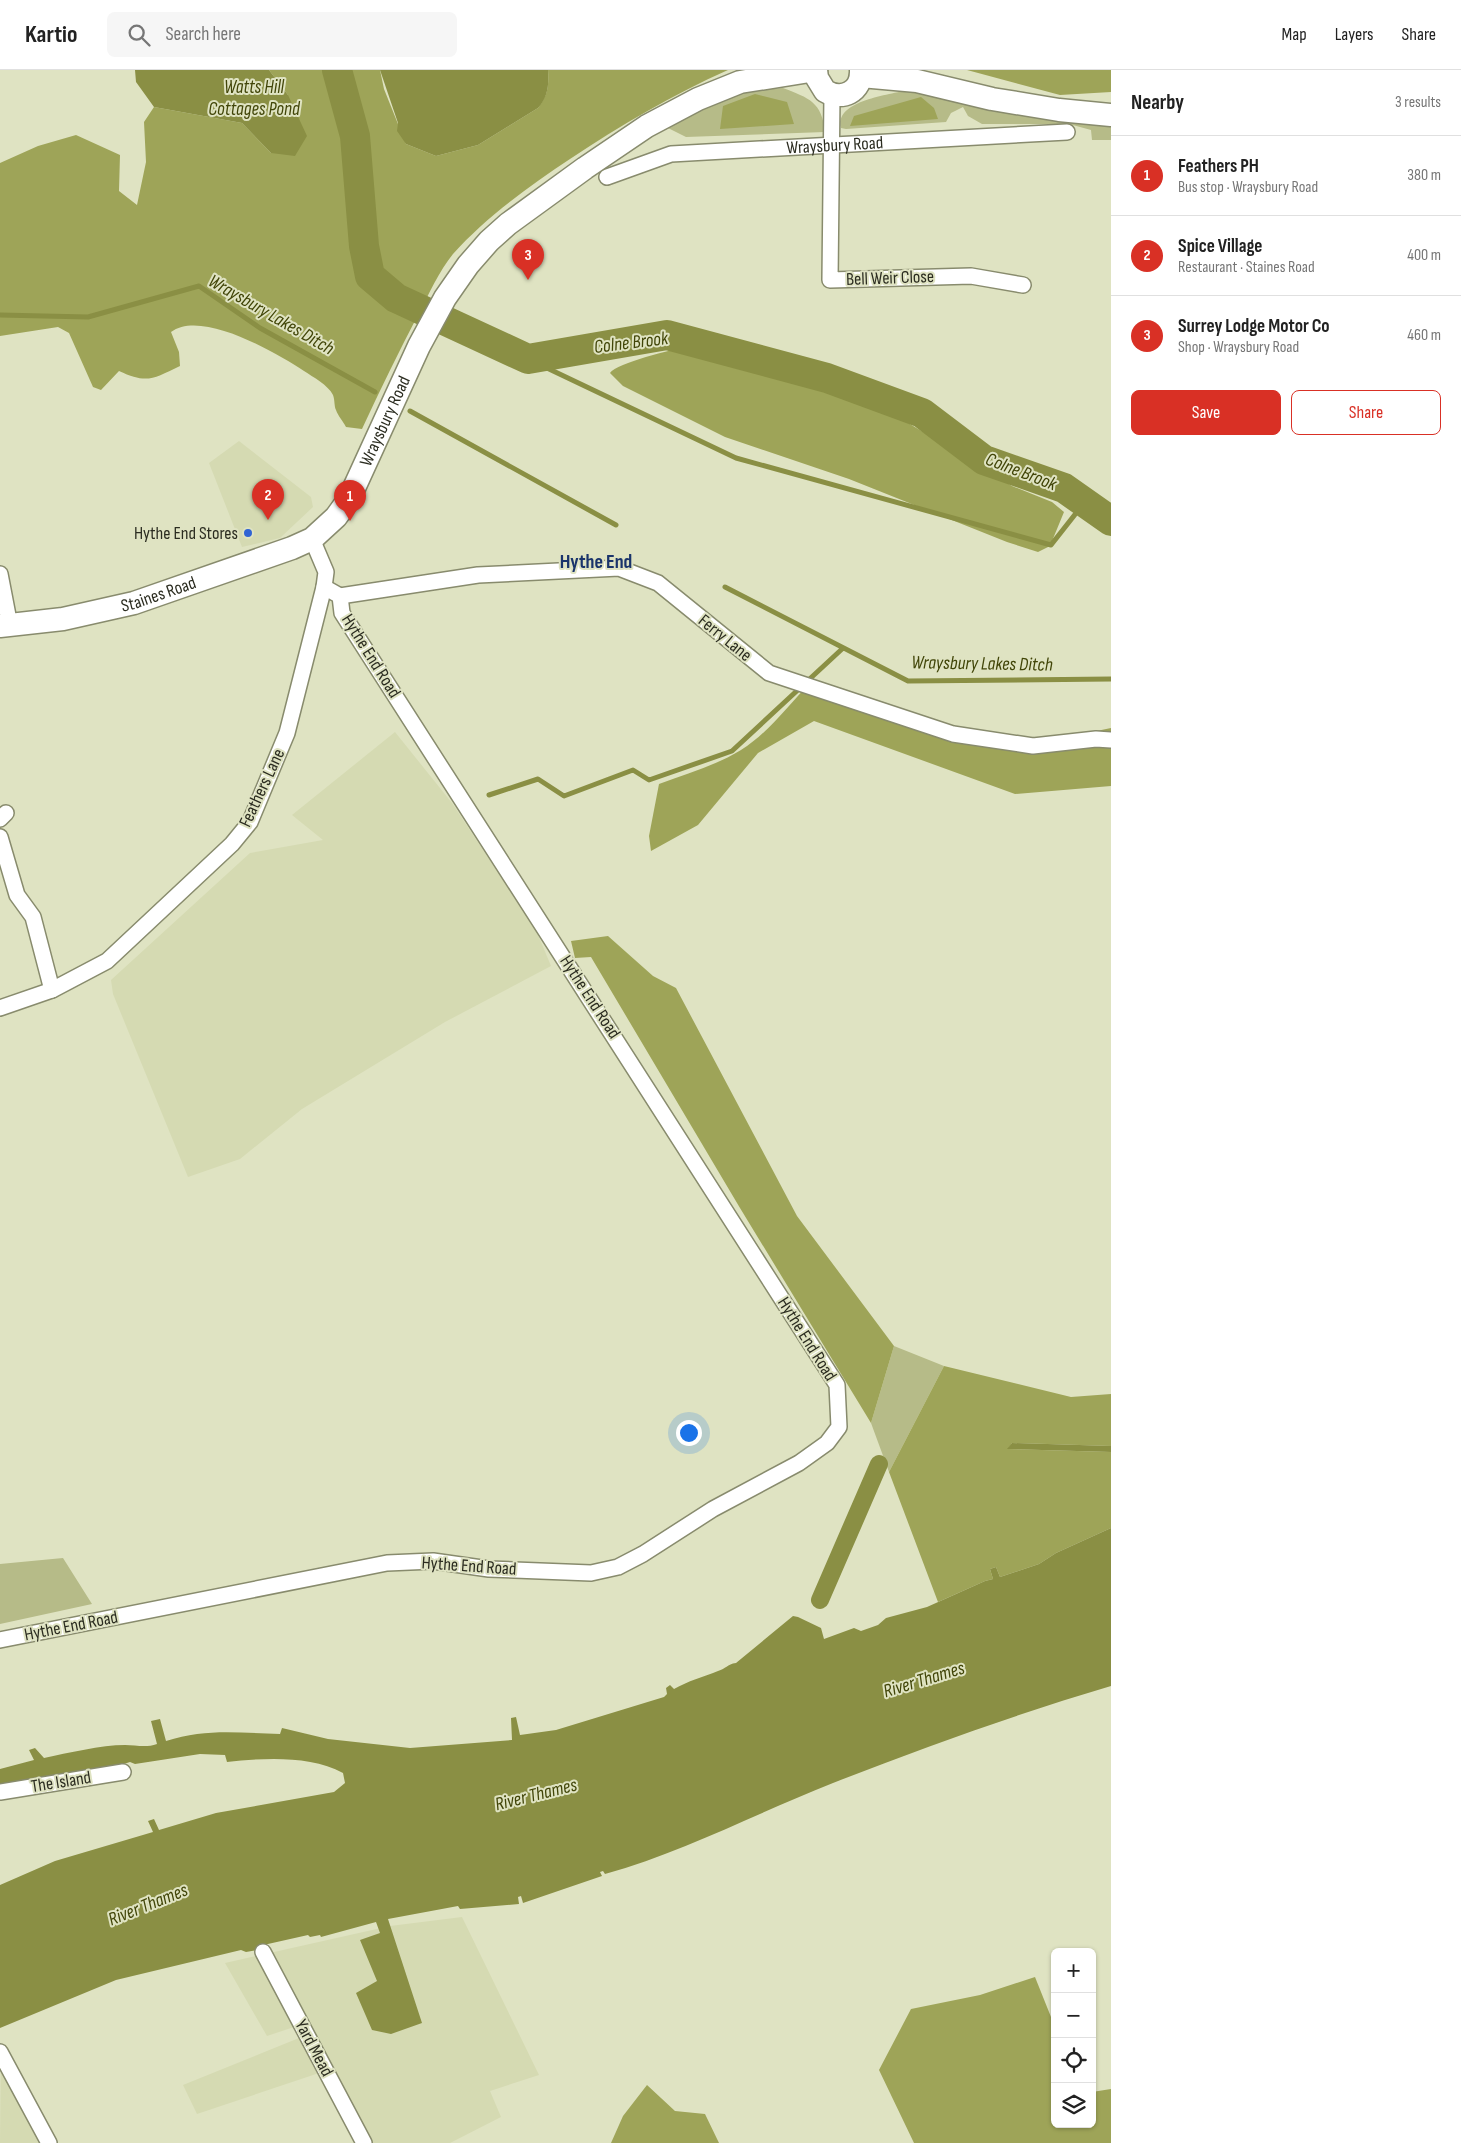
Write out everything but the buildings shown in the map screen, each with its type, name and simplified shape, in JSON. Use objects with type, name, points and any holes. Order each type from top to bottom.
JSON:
[{"type":"main road","points":[[816,70],[820,85],[832,95],[848,94],[854,90],[861,73],[917,82],[992,99],[1059,110],[1111,115]]},
{"type":"main road","name":"Wraysbury Road","points":[[312,539],[336,517],[348,499],[419,346],[445,298],[468,265],[489,241],[508,224],[647,126],[698,99],[740,82],[816,70]]},
{"type":"main road","name":"Staines Road","points":[[5,626],[63,619],[134,603],[312,539]]},
{"type":"street","points":[[830,146],[832,95]]},
{"type":"street","name":"Wraysbury Road","points":[[607,177],[671,154],[1068,132]]},
{"type":"street","name":"Bell Weir Close","points":[[830,146],[830,280],[971,276],[1023,285]]},
{"type":"street","name":"Feathers Lane","points":[[0,1008],[52,990],[107,961],[232,844],[250,822],[287,733],[324,587],[326,572],[312,539]]},
{"type":"street","name":"Ferry Lane","points":[[340,596],[478,575],[619,568],[658,583],[769,673],[953,734],[1033,746],[1096,739],[1111,740]]},
{"type":"street","points":[[0,574],[5,626]]},
{"type":"street","name":"Hythe End Road","points":[[0,1640],[388,1563],[433,1562],[489,1569],[591,1573],[618,1566],[643,1554],[713,1508],[799,1463],[827,1442],[839,1427],[837,1385],[342,613],[340,596],[324,587]]},
{"type":"street","points":[[0,837],[17,895],[33,917],[52,990]]},
{"type":"street","name":"The Island","points":[[0,1792],[123,1772]]},
{"type":"street","name":"Yard Mead","points":[[263,1952],[364,2143]]},
{"type":"street","points":[[0,2052],[49,2143]]},
{"type":"shaded area","points":[[269,70],[380,70],[384,89],[406,144],[436,156],[478,145],[538,108],[547,90],[548,70],[728,70],[667,100],[589,146],[523,192],[479,227],[453,254],[434,283],[362,429],[346,427],[337,412],[333,395],[320,382],[276,354],[239,336],[219,329],[184,326],[171,332],[179,352],[180,366],[156,377],[143,379],[119,371],[101,390],[93,387],[69,333],[58,327],[0,336],[0,163],[38,146],[76,135],[120,155],[119,191],[137,205],[146,162],[144,122],[154,107],[242,123],[271,153],[288,95]]},
{"type":"shaded area","points":[[967,70],[1111,70],[1111,92],[1060,95]]},
{"type":"shaded area","points":[[783,88],[813,102],[821,114],[825,132],[686,137],[664,126],[732,92]]},
{"type":"shaded area","points":[[911,89],[1111,125],[1111,140],[1092,140],[1091,130],[1069,124],[982,124],[968,116],[963,107],[951,113],[946,122],[841,128],[841,119],[846,111],[855,105],[866,100]]},
{"type":"shaded area","points":[[755,94],[787,102],[794,124],[720,129],[723,106]]},
{"type":"shaded area","points":[[921,97],[934,108],[938,119],[850,126],[854,116]]},
{"type":"shaded area","points":[[687,347],[723,350],[867,398],[1012,486],[1052,502],[1064,512],[1050,546],[1038,552],[1007,542],[849,479],[725,437],[623,386],[610,373],[634,361],[658,353]]},
{"type":"shaded area","points":[[239,441],[311,497],[313,507],[280,538],[242,547],[209,463]]},
{"type":"shaded area","points":[[808,685],[939,727],[1034,744],[1111,728],[1111,786],[1015,794],[814,721],[758,753],[698,825],[651,851],[649,836],[659,784],[712,765],[741,750],[768,728]]},
{"type":"shaded area","points":[[395,732],[452,803],[536,930],[551,966],[445,1022],[302,1109],[240,1159],[188,1177],[113,994],[111,980],[250,853],[323,840],[292,815]]},
{"type":"shaded area","points":[[608,936],[653,976],[676,988],[797,1216],[894,1346],[871,1423],[740,1208],[591,957],[575,958],[571,941]]},
{"type":"shaded area","points":[[894,1346],[944,1366],[889,1472],[871,1423]]},
{"type":"shaded area","points":[[944,1366],[1071,1397],[1111,1394],[1111,1446],[1012,1443],[1008,1449],[1111,1452],[1111,1528],[1056,1553],[1039,1564],[1000,1577],[996,1567],[990,1569],[993,1579],[938,1602],[889,1472]]},
{"type":"shaded area","points":[[63,1558],[92,1604],[0,1624],[0,1564]]},
{"type":"shaded area","points":[[462,1917],[539,2075],[490,2091],[501,2117],[450,2143],[373,2143],[334,2068],[197,2114],[183,2085],[299,2038],[294,2027],[267,2036],[225,1963],[390,1926]]},
{"type":"shaded area","points":[[1035,1977],[1051,2017],[1051,2128],[1096,2128],[1096,2091],[1111,2089],[1111,2143],[914,2143],[879,2070],[911,2009],[980,1995]]},
{"type":"shaded area","points":[[1,2045],[58,2143],[0,2143]]},
{"type":"shaded area","points":[[647,2085],[675,2111],[705,2114],[719,2143],[611,2143],[623,2116]]},
{"type":"water","name":"Watts Hill Cottages Pond","points":[[135,70],[269,70],[288,95],[307,136],[295,156],[271,153],[242,123],[154,107],[136,82]]},
{"type":"water","points":[[380,70],[548,70],[548,86],[544,100],[538,108],[478,145],[436,156],[406,144],[397,131],[398,123]]},
{"type":"water","points":[[1012,1443],[1111,1446],[1111,1452],[1007,1449]]},
{"type":"water","name":"River Thames","points":[[1111,1528],[1111,1686],[1006,1720],[902,1757],[833,1783],[663,1855],[605,1874],[603,1871],[600,1872],[602,1876],[523,1903],[521,1896],[518,1897],[519,1904],[460,1909],[458,1906],[388,1919],[422,2023],[391,2034],[372,2030],[356,1993],[377,1981],[360,1940],[380,1933],[376,1922],[321,1937],[320,1935],[310,1937],[308,1935],[259,1946],[257,1950],[246,1952],[241,1950],[116,1980],[0,2028],[0,1885],[55,1861],[153,1832],[148,1821],[154,1819],[159,1830],[216,1813],[334,1792],[345,1783],[343,1773],[316,1763],[286,1759],[227,1762],[225,1755],[200,1754],[135,1764],[130,1762],[105,1770],[0,1787],[0,1769],[34,1760],[29,1750],[35,1748],[44,1758],[106,1746],[153,1745],[157,1744],[151,1721],[160,1719],[166,1741],[195,1734],[209,1733],[280,1734],[282,1728],[328,1739],[410,1748],[512,1740],[511,1718],[516,1717],[520,1735],[556,1730],[664,1697],[667,1694],[666,1688],[670,1685],[674,1689],[736,1663],[793,1616],[821,1628],[824,1639],[854,1628],[861,1631],[878,1625],[886,1618],[927,1607],[993,1579],[990,1569],[996,1567],[1000,1577],[1039,1564],[1056,1553]]},
{"type":"waterway","name":"Colne Brook","points":[[337,70],[355,136],[364,246],[370,276],[396,298],[528,359],[667,335],[827,378],[922,413],[984,460],[1064,488],[1111,521]]},
{"type":"waterway","name":"Wraysbury Lakes Ditch","points":[[0,315],[88,317],[199,286],[260,328],[375,392]]},
{"type":"waterway","points":[[528,359],[736,458],[1051,545],[1084,503]]},
{"type":"waterway","name":"Wraysbury Lakes Ditch","points":[[410,411],[616,525]]},
{"type":"waterway","name":"Wraysbury Lakes Ditch","points":[[725,587],[908,681],[1111,679]]},
{"type":"waterway","points":[[489,795],[538,779],[564,796],[633,770],[649,780],[732,751],[842,649]]},
{"type":"waterway","points":[[820,1600],[879,1464]]},
{"type":"place","name":"Surrey Lodge Motor Co","points":[[528,280]]},
{"type":"place","name":"Spice Village","points":[[268,520]]},
{"type":"place","name":"Feathers PH","points":[[350,521]]},
{"type":"place","name":"Hythe End Stores","points":[[248,533]]},
{"type":"district","name":"Hythe End","points":[[596,562]]}]
